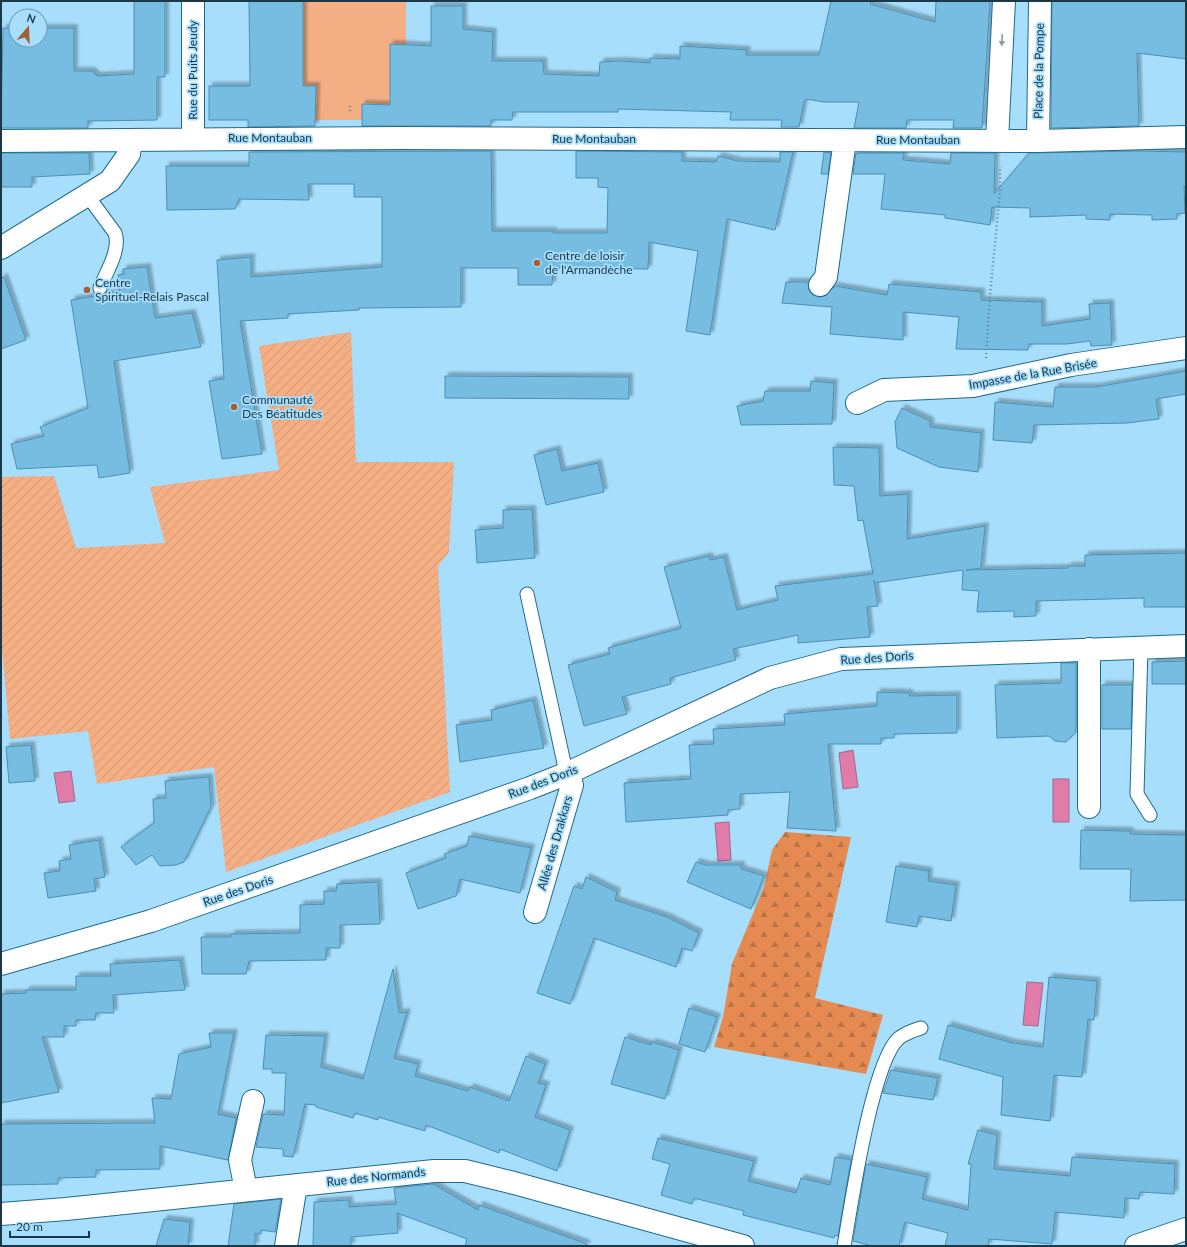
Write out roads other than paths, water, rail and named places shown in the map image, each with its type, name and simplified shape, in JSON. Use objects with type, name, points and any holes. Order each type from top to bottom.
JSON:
[{"type":"street","name":"Rue du Puits Jeudy","points":[[193,139],[194,1]]},
{"type":"street","points":[[997,141],[1004,1]]},
{"type":"street","name":"Place de la Pompe","points":[[1038,141],[1040,1]]},
{"type":"street","name":"Rue Montauban","points":[[1,141],[131,141],[193,139],[1038,141],[1186,137]]},
{"type":"street","points":[[820,285],[826,277],[845,140]]},
{"type":"street","points":[[1,248],[110,181],[129,154],[131,141]]},
{"type":"street","name":"Impasse de la Rue Brisée","points":[[857,404],[884,390],[973,386],[1071,365],[1186,348]]},
{"type":"street","name":"Rue des Doris","points":[[1,964],[151,921],[430,824],[568,773],[770,678],[841,659],[1186,646]]},
{"type":"street","points":[[1089,649],[1089,807]]},
{"type":"street","name":"Allée des Drakkars","points":[[535,912],[572,785],[568,773]]},
{"type":"street","points":[[246,1190],[240,1160],[253,1101]]},
{"type":"street","name":"Rue des Normands","points":[[1,1214],[66,1209],[434,1171],[465,1171],[743,1246]]},
{"type":"street","points":[[286,1246],[296,1185]]},
{"type":"street","points":[[1136,1246],[1186,1229]]},
{"type":"lane","points":[[87,195],[115,233],[118,240],[100,288]]},
{"type":"lane","points":[[527,594],[564,763],[568,773]]},
{"type":"lane","points":[[1141,647],[1137,794],[1150,815]]},
{"type":"lane","points":[[844,1246],[856,1177],[875,1089],[887,1055],[898,1038],[921,1028]]},
{"type":"place","name":"Centre de loisir de l'Armandèche","points":[[537,263]]},
{"type":"place","name":"Centre Spirituel-Relais Pascal","points":[[87,290]]},
{"type":"place","name":"Communauté Des Béatitudes","points":[[234,407]]}]
